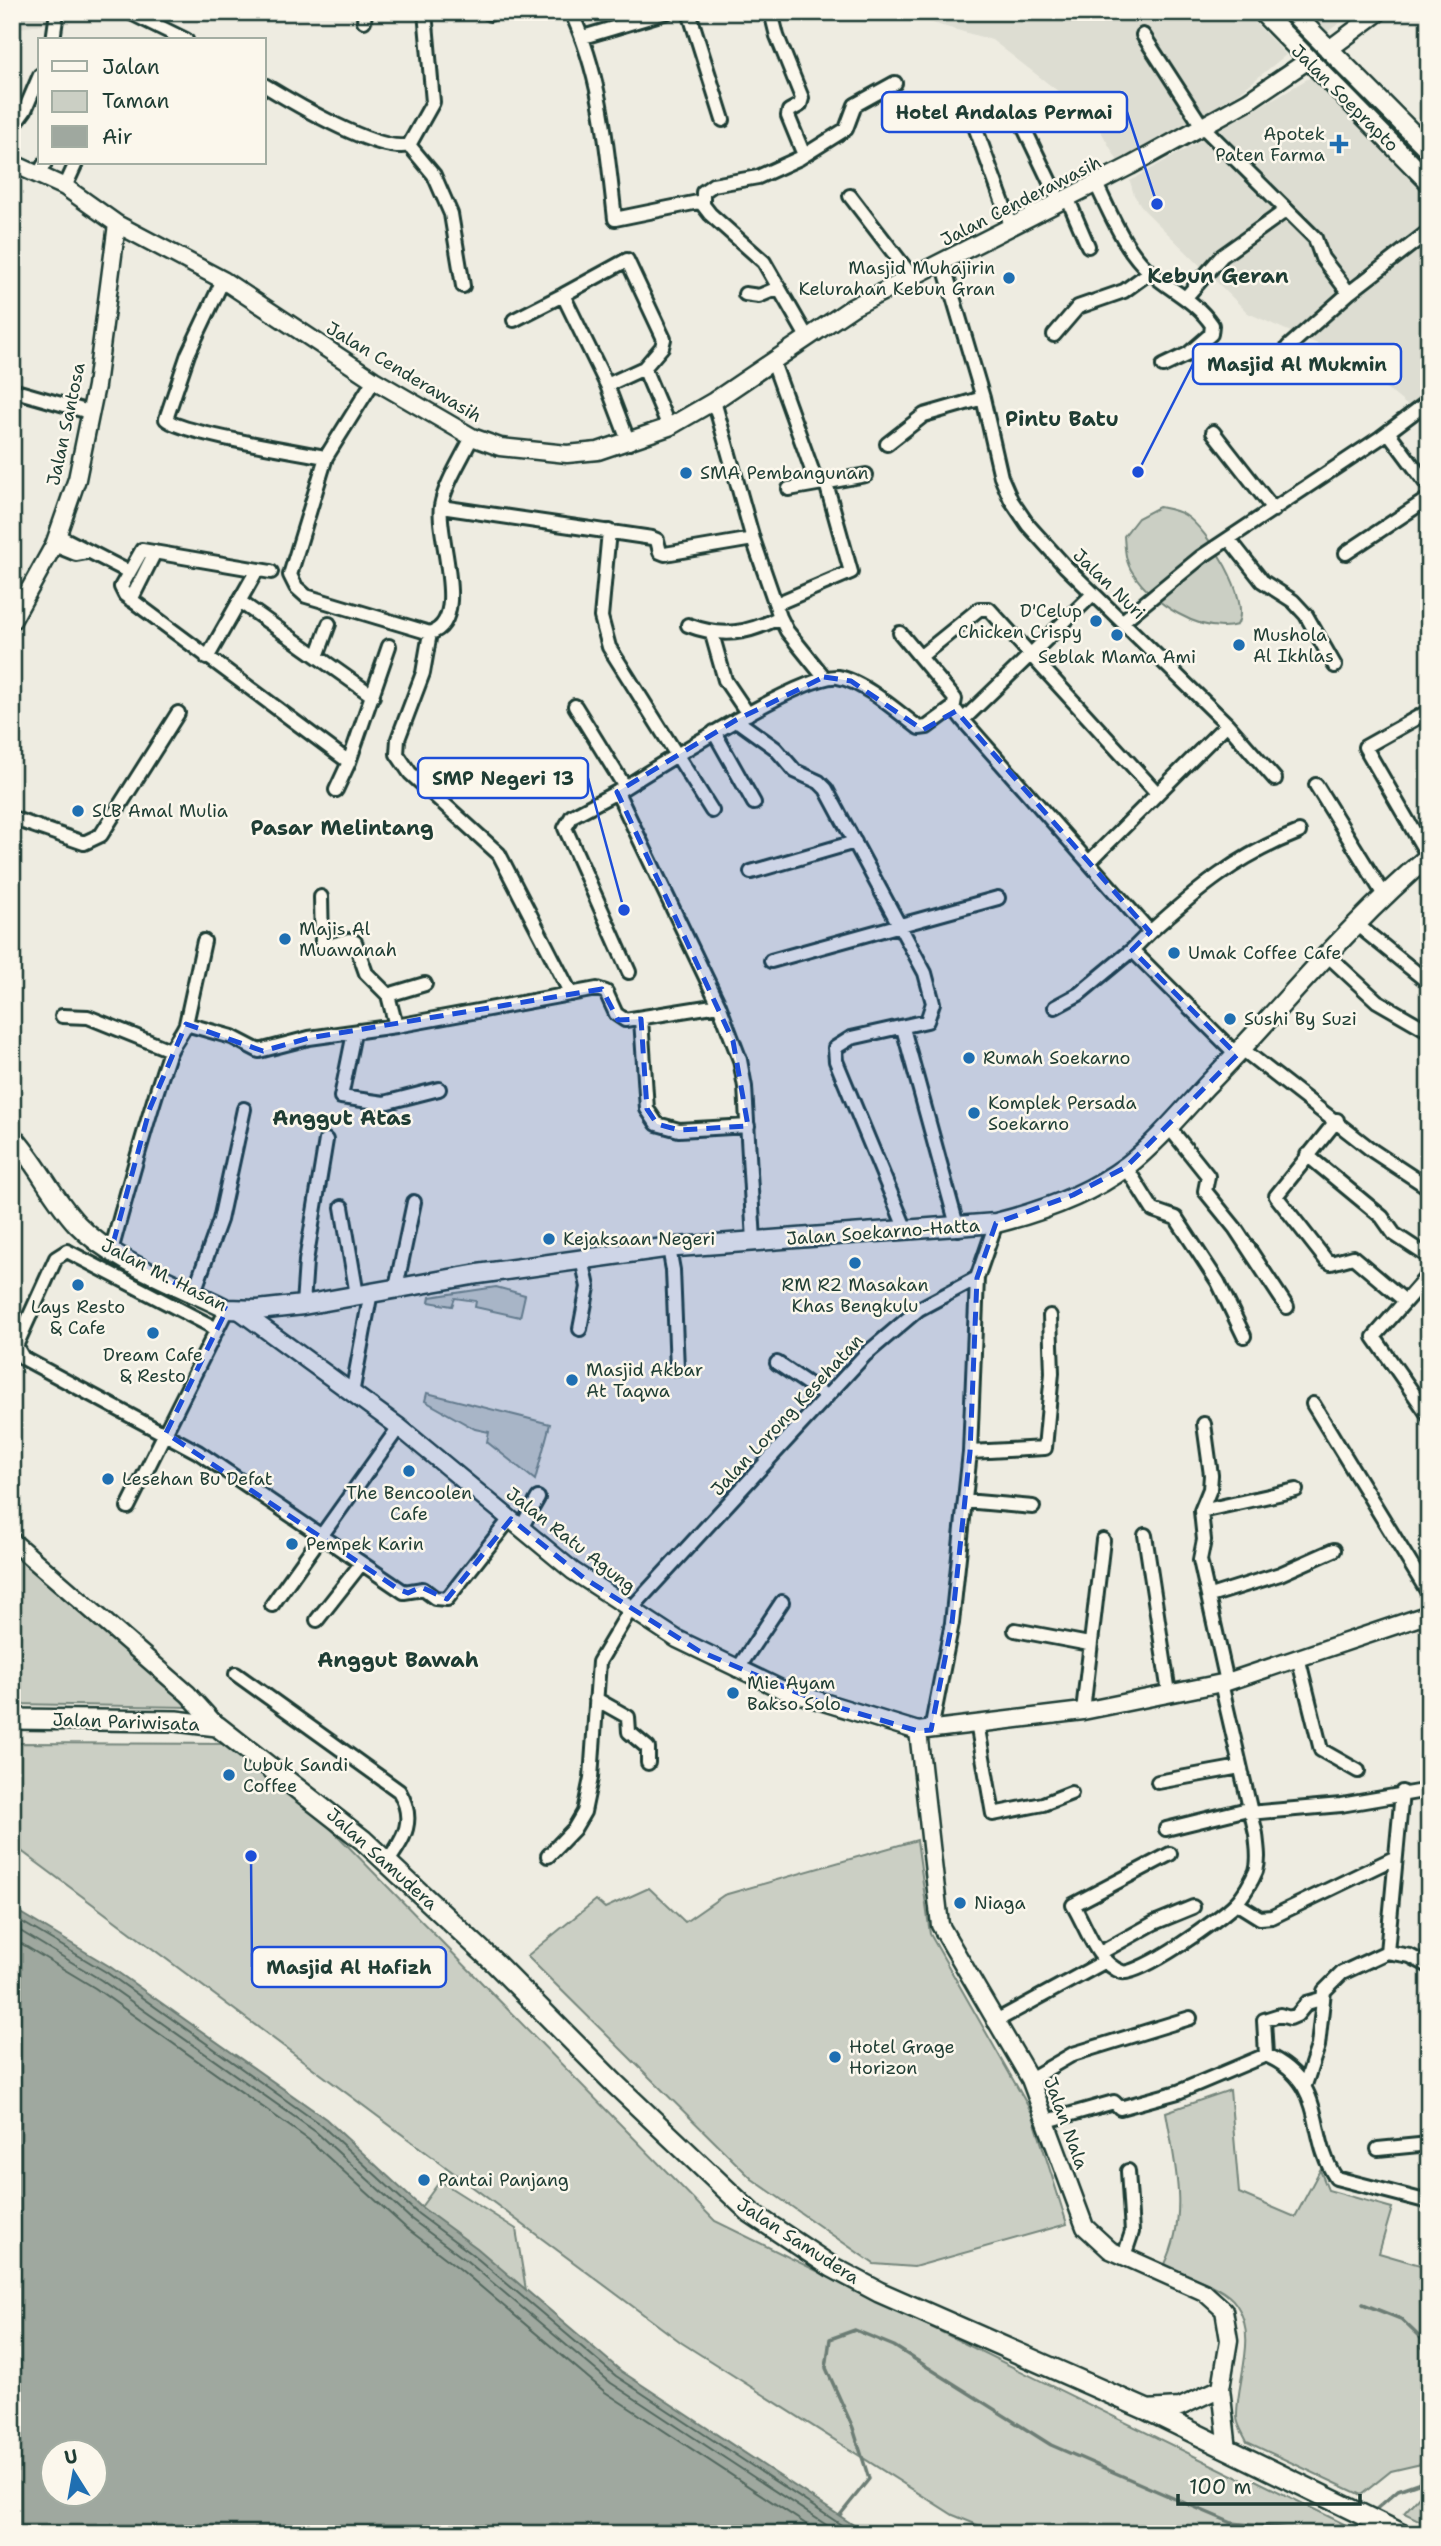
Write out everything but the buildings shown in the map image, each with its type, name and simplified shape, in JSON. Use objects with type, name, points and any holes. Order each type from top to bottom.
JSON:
[{"type":"main road","name":"Jalan Soeprapto","points":[[1262,12],[1307,61],[1429,182]]},
{"type":"main road","name":"Jalan Soeprapto","points":[[1292,12],[1429,150]]},
{"type":"main road","name":"Jalan Soekarno-Hatta","points":[[234,1310],[303,1305],[582,1259],[669,1248],[958,1228],[996,1223],[1050,1206],[1126,1167],[1239,1052],[1325,953],[1428,856]]},
{"type":"main road","name":"Jalan M. Hasan","points":[[12,1136],[76,1222],[111,1251],[234,1310]]},
{"type":"main road","name":"Jalan Pariwisata","points":[[12,1719],[176,1721],[217,1726],[237,1739]]},
{"type":"main road","name":"Jalan Samudera","points":[[237,1739],[387,1863],[557,2022],[616,2085],[751,2213],[832,2267],[879,2292],[1145,2409],[1396,2531]]},
{"type":"street","points":[[53,38],[57,12]]},
{"type":"street","points":[[129,12],[182,38]]},
{"type":"street","points":[[409,145],[433,102],[425,12]]},
{"type":"street","points":[[571,12],[583,37],[604,114],[615,219],[702,201]]},
{"type":"street","points":[[583,37],[632,18],[667,12]]},
{"type":"street","points":[[689,12],[723,120]]},
{"type":"street","points":[[771,12],[776,36],[802,98],[800,105],[789,111],[788,116],[804,155]]},
{"type":"street","points":[[1328,50],[1379,12]]},
{"type":"street","points":[[1143,35],[1202,126],[1284,211],[1315,238],[1322,258],[1349,293]]},
{"type":"street","name":"Jalan Cenderawasih","points":[[12,163],[42,168],[117,224],[223,280],[374,380],[466,434],[500,447],[567,454],[598,451],[669,427],[714,401],[853,307],[1096,184],[1248,101],[1307,61]]},
{"type":"street","points":[[12,128],[25,110],[38,80]]},
{"type":"street","points":[[807,337],[764,262],[710,214],[702,201],[703,192],[709,186],[758,177],[804,155],[846,129],[856,104],[895,83]]},
{"type":"street","points":[[266,86],[355,132],[394,147],[409,145]]},
{"type":"street","points":[[970,113],[1011,225]]},
{"type":"street","points":[[1025,130],[1088,246]]},
{"type":"street","points":[[409,145],[434,175],[451,214],[463,286]]},
{"type":"street","points":[[65,187],[76,164]]},
{"type":"street","points":[[1096,184],[1129,248],[1150,272],[1186,296],[1209,321],[1212,332],[1188,354],[1163,366]]},
{"type":"street","points":[[850,196],[913,278]]},
{"type":"street","points":[[1186,296],[1222,256],[1284,211]]},
{"type":"street","name":"Jalan Santosa","points":[[12,621],[55,540],[77,479],[104,329],[117,224]]},
{"type":"street","points":[[1288,346],[1349,293],[1429,230]]},
{"type":"street","points":[[514,320],[627,260],[664,340],[662,347],[644,368],[607,385]]},
{"type":"street","name":"Jalan Nuri","points":[[943,262],[983,398],[997,463],[1011,500],[1028,526],[1227,724],[1275,779]]},
{"type":"street","points":[[1054,335],[1084,303],[1124,291],[1150,272]]},
{"type":"street","points":[[223,280],[188,354],[166,419],[171,424],[202,432],[326,457]]},
{"type":"street","points":[[745,294],[759,296],[778,288]]},
{"type":"street","points":[[563,295],[607,385],[628,443]]},
{"type":"street","points":[[773,362],[822,483],[851,572],[776,604]]},
{"type":"street","points":[[644,368],[669,427]]},
{"type":"street","points":[[374,380],[326,457],[290,575],[296,587],[306,596],[439,626]]},
{"type":"street","points":[[12,390],[89,412]]},
{"type":"street","points":[[887,444],[924,415],[983,398]]},
{"type":"street","points":[[714,401],[753,539],[780,617],[787,631],[824,677]]},
{"type":"street","points":[[1123,621],[1183,571],[1388,432],[1429,401]]},
{"type":"street","points":[[1213,432],[1274,510]]},
{"type":"street","points":[[1388,432],[1429,487]]},
{"type":"street","points":[[466,434],[441,507],[449,574],[439,626],[396,749],[403,766],[499,854],[571,993]]},
{"type":"street","points":[[789,489],[866,475]]},
{"type":"street","points":[[1346,552],[1429,498]]},
{"type":"street","points":[[441,507],[656,539],[660,552],[670,554],[753,539]]},
{"type":"street","points":[[609,531],[602,629],[609,647],[712,811]]},
{"type":"street","points":[[1229,539],[1262,581],[1293,601],[1306,615],[1335,666]]},
{"type":"street","points":[[55,540],[76,554],[87,552],[129,572]]},
{"type":"street","points":[[271,572],[155,552],[139,552],[121,587],[123,594],[206,658],[349,762]]},
{"type":"street","points":[[131,600],[155,552]]},
{"type":"street","points":[[206,658],[257,570]]},
{"type":"street","points":[[963,720],[1094,594]]},
{"type":"street","points":[[239,601],[373,695]]},
{"type":"street","points":[[920,656],[983,607],[989,609],[1157,793]]},
{"type":"street","points":[[688,625],[712,634],[753,628],[780,617]]},
{"type":"street","points":[[318,654],[329,624]]},
{"type":"street","points":[[629,972],[565,828],[572,817],[677,757],[714,732],[824,677],[851,681],[919,727],[927,727],[953,710],[955,699],[900,633]]},
{"type":"street","points":[[712,634],[725,680],[742,717],[775,748],[791,768],[826,789],[925,973],[933,1003],[928,1021],[845,1041],[837,1045],[834,1055],[906,1230]]},
{"type":"street","points":[[336,790],[349,762],[389,646]]},
{"type":"street","points":[[575,706],[621,789],[719,1005],[744,1076],[754,1241]]},
{"type":"street","points":[[953,710],[1150,932]]},
{"type":"street","points":[[1428,856],[1365,747],[1429,711]]},
{"type":"street","points":[[12,818],[85,843],[101,835],[178,713]]},
{"type":"street","points":[[1089,862],[1227,724]]},
{"type":"street","points":[[714,732],[754,803]]},
{"type":"street","points":[[1316,785],[1384,895]]},
{"type":"street","points":[[1055,1007],[1079,994],[1219,872],[1248,853],[1299,832]]},
{"type":"street","points":[[751,872],[855,842]]},
{"type":"street","points":[[321,897],[322,943],[329,946],[349,940],[355,942],[366,973],[388,995],[396,1026]]},
{"type":"street","points":[[771,961],[998,898]]},
{"type":"street","points":[[1355,923],[1429,984]]},
{"type":"street","points":[[111,1251],[150,1108],[170,1050],[181,1038],[186,1024],[204,941]]},
{"type":"street","points":[[1132,950],[1239,1052],[1336,1120],[1373,1151],[1429,1188]]},
{"type":"street","points":[[1325,953],[1377,1001],[1429,1031]]},
{"type":"street","points":[[388,995],[425,984]]},
{"type":"street","points":[[186,1024],[232,1037],[259,1051],[309,1038],[396,1026],[571,993],[604,990],[621,1019],[640,1019],[719,1005]]},
{"type":"street","points":[[62,1016],[88,1017],[170,1050]]},
{"type":"street","points":[[640,1019],[647,1109],[657,1124],[679,1130],[748,1126]]},
{"type":"street","points":[[903,1028],[958,1228]]},
{"type":"street","points":[[354,1033],[341,1097],[384,1103],[439,1089]]},
{"type":"street","points":[[194,1292],[220,1220],[244,1109]]},
{"type":"street","points":[[1336,1120],[1278,1190],[1278,1198],[1326,1260],[1331,1263],[1353,1257],[1405,1301]]},
{"type":"street","points":[[1168,1126],[1208,1176],[1205,1191],[1235,1228],[1287,1307]]},
{"type":"street","points":[[303,1305],[306,1261],[326,1140]]},
{"type":"street","points":[[1307,1155],[1382,1217],[1394,1234],[1429,1257]]},
{"type":"street","points":[[1126,1167],[1153,1210],[1175,1218],[1219,1282],[1244,1336]]},
{"type":"street","points":[[396,1288],[414,1202]]},
{"type":"street","points":[[342,1208],[364,1293],[352,1394]]},
{"type":"street","points":[[996,1223],[977,1278],[970,1452],[952,1623],[924,1731],[1083,1711],[1224,1682],[1429,1614]]},
{"type":"street","points":[[669,1248],[673,1270],[677,1369]]},
{"type":"street","points":[[217,1329],[72,1252],[62,1252],[56,1258],[16,1340],[18,1352],[72,1386],[166,1433],[321,1534],[404,1592],[423,1589],[445,1601],[538,1498]]},
{"type":"street","points":[[580,1329],[588,1287],[582,1259]]},
{"type":"street","points":[[1429,1274],[1374,1338],[1429,1416]]},
{"type":"street","name":"Jalan Lorong Kesehatan","points":[[548,1856],[574,1829],[584,1812],[591,1778],[599,1662],[630,1610],[865,1354],[919,1309],[977,1278]]},
{"type":"street","points":[[128,1507],[217,1329],[234,1310]]},
{"type":"street","name":"Jalan Ratu Agung","points":[[234,1310],[399,1427],[573,1570],[677,1639],[737,1670],[809,1699],[924,1731]]},
{"type":"street","points":[[970,1452],[1045,1448],[1052,1384],[1050,1316]]},
{"type":"street","points":[[777,1363],[826,1396]]},
{"type":"street","points":[[1313,1404],[1429,1594]]},
{"type":"street","points":[[1170,1854],[1073,1905],[1102,1958],[1123,1972],[1134,1972],[1236,1903],[1258,1865],[1256,1834],[1240,1767],[1210,1595],[1200,1560],[1204,1540],[1201,1511],[1210,1489],[1211,1475],[1204,1424]]},
{"type":"street","points":[[272,1605],[399,1427]]},
{"type":"street","points":[[1201,1511],[1296,1490]]},
{"type":"street","points":[[965,1501],[1033,1507]]},
{"type":"street","points":[[1145,1535],[1169,1693]]},
{"type":"street","points":[[1083,1711],[1103,1540]]},
{"type":"street","points":[[12,1541],[188,1694],[217,1726]]},
{"type":"street","points":[[1210,1595],[1280,1574],[1334,1550]]},
{"type":"street","points":[[317,1620],[361,1564]]},
{"type":"street","points":[[737,1670],[782,1602]]},
{"type":"street","points":[[1015,1630],[1089,1644]]},
{"type":"street","points":[[1298,1657],[1321,1750],[1358,1771]]},
{"type":"street","points":[[236,1674],[399,1791],[406,1804],[409,1823],[406,1836],[387,1863]]},
{"type":"street","points":[[596,1699],[628,1717],[629,1732],[648,1748],[648,1763]]},
{"type":"street","points":[[977,1723],[993,1814],[1043,1804],[1071,1793]]},
{"type":"street","name":"Jalan Nala","points":[[924,1731],[937,1916],[946,1939],[1030,2079],[1085,2227],[1098,2242],[1204,2292],[1220,2305],[1227,2318],[1229,2340],[1221,2388],[1228,2450]]},
{"type":"street","points":[[1158,1782],[1240,1767]]},
{"type":"street","points":[[1166,1829],[1249,1811],[1341,1805],[1402,1792],[1429,1790]]},
{"type":"street","points":[[1387,1952],[1402,1792]]},
{"type":"street","points":[[1236,1903],[1260,1918],[1272,1917],[1394,1858]]},
{"type":"street","points":[[994,2022],[1102,1958],[1154,1923],[1193,1907]]},
{"type":"street","points":[[1305,2085],[1318,2046],[1321,1999],[1333,1979],[1387,1952],[1410,1956],[1429,1966]]},
{"type":"street","points":[[1266,2055],[1264,2020],[1280,2015],[1290,2018],[1297,2015],[1307,2003],[1321,1999]]},
{"type":"street","points":[[1030,2079],[1073,2054],[1190,2018]]},
{"type":"street","points":[[1266,2055],[1284,2065],[1305,2085],[1336,2178],[1429,2202]]},
{"type":"street","points":[[1047,2121],[1114,2102],[1120,2108],[1154,2101],[1266,2055]]},
{"type":"street","points":[[1378,2149],[1429,2144]]},
{"type":"street","points":[[1124,2256],[1132,2232],[1128,2171]]},
{"type":"street","points":[[1145,2409],[1180,2407],[1221,2388]]},
{"type":"highlighted area","points":[[824,677],[851,681],[923,730],[956,711],[1150,932],[1132,950],[1237,1055],[1126,1167],[1073,1195],[996,1223],[977,1278],[970,1452],[952,1623],[931,1730],[918,1731],[820,1702],[699,1651],[584,1578],[511,1519],[447,1599],[421,1587],[408,1593],[398,1589],[166,1433],[227,1309],[111,1251],[150,1108],[186,1024],[263,1051],[309,1038],[602,989],[618,1020],[641,1019],[647,1109],[657,1124],[679,1130],[748,1126],[733,1041],[617,792],[736,720]]},
{"type":"shaded area","points":[[12,12],[132,12],[12,29]]},
{"type":"shaded area","points":[[894,12],[1245,12],[1286,55],[1224,105],[1120,165],[1094,119],[992,40]]},
{"type":"shaded area","points":[[1304,12],[1355,12],[1324,34]]},
{"type":"shaded area","points":[[1311,77],[1429,195],[1429,423],[1349,358],[1248,313],[1144,210],[1134,195],[1130,181]]},
{"type":"green space","points":[[1159,507],[1185,515],[1216,550],[1238,599],[1240,613],[1237,625],[1208,625],[1179,614],[1152,595],[1130,569],[1124,536],[1138,518]]},
{"type":"green space","points":[[496,1287],[525,1295],[520,1317],[475,1307],[476,1301],[455,1298],[452,1306],[429,1302],[430,1297]]},
{"type":"green space","points":[[427,1393],[550,1424],[535,1480],[487,1442],[489,1432],[475,1429],[425,1401]]},
{"type":"green space","points":[[12,1552],[189,1707],[12,1704]]},
{"type":"green space","points":[[12,1743],[248,1744],[715,2221],[1249,2483],[1253,2479],[1364,2534],[1000,2534],[953,2515],[682,2343],[12,1844]]},
{"type":"green space","points":[[917,1840],[930,1934],[1032,2113],[1067,2224],[914,2267],[874,2264],[752,2179],[527,1956],[596,1900],[605,1908],[649,1888],[685,1922],[724,1895]]},
{"type":"green space","points":[[1230,2090],[1239,2193],[1295,2217],[1320,2170],[1328,2190],[1392,2208],[1379,2253],[1427,2267],[1421,2347],[1429,2353],[1429,2453],[1421,2464],[1391,2471],[1361,2495],[1247,2442],[1237,2417],[1246,2345],[1243,2317],[1236,2304],[1222,2291],[1165,2264],[1177,2227],[1178,2208],[1176,2170],[1166,2112]]},
{"type":"green space","points":[[440,2181],[516,2229],[526,2290],[421,2207]]},
{"type":"green space","points":[[1429,2485],[1429,2525],[1404,2513]]},
{"type":"water","points":[[12,1908],[109,1966],[326,2119],[421,2207],[477,2248],[621,2371],[867,2534],[12,2534]]},
{"type":"waterway","points":[[1363,2304],[1401,2319],[1429,2346]]},
{"type":"waterway","points":[[840,2515],[869,2479],[853,2428],[826,2368],[830,2339],[855,2330],[894,2346],[1051,2445],[1173,2498],[1232,2523],[1335,2534]]},
{"type":"waterway","points":[[1420,2480],[1429,2467]]},
{"type":"waterway","points":[[1373,2512],[1398,2490],[1429,2479]]},
{"type":"waterway","points":[[1348,2534],[1362,2521]]},
{"type":"place","name":"Apotek Paten Farma","points":[[1339,144]]},
{"type":"place","name":"Hotel Andalas Permai","points":[[1157,204]]},
{"type":"place","name":"Masjid Muhajirin Kelurahan Kebun Gran","points":[[1009,278]]},
{"type":"place","name":"Masjid Al Mukmin","points":[[1138,472]]},
{"type":"place","name":"SMA Pembangunan","points":[[686,473]]},
{"type":"place","name":"D'Celup Chicken Crispy","points":[[1096,621]]},
{"type":"place","name":"Seblak Mama Ami","points":[[1117,635]]},
{"type":"place","name":"Mushola Al Ikhlas","points":[[1239,645]]},
{"type":"place","name":"SLB Amal Mulia","points":[[78,811]]},
{"type":"place","name":"SMP Negeri 13","points":[[624,910]]},
{"type":"place","name":"Majis Al Muawanah","points":[[285,939]]},
{"type":"place","name":"Umak Coffee Cafe","points":[[1174,953]]},
{"type":"place","name":"Sushi By Suzi","points":[[1230,1019]]},
{"type":"place","name":"Rumah Soekarno","points":[[969,1058]]},
{"type":"place","name":"Komplek Persada Soekarno","points":[[974,1113]]},
{"type":"place","name":"Kejaksaan Negeri","points":[[549,1239]]},
{"type":"place","name":"RM R2 Masakan Khas Bengkulu","points":[[855,1263]]},
{"type":"place","name":"Lays Resto & Cafe","points":[[78,1285]]},
{"type":"place","name":"Dream Cafe & Resto","points":[[153,1333]]},
{"type":"place","name":"Masjid Akbar At Taqwa","points":[[572,1380]]},
{"type":"place","name":"The Bencoolen Cafe","points":[[409,1471]]},
{"type":"place","name":"Lesehan Bu Defat","points":[[108,1479]]},
{"type":"place","name":"Pempek Karin","points":[[292,1544]]},
{"type":"place","name":"Mie Ayam Bakso Solo","points":[[733,1693]]},
{"type":"place","name":"Lubuk Sandi Coffee","points":[[229,1775]]},
{"type":"place","name":"Masjid Al Hafizh","points":[[251,1856]]},
{"type":"place","name":"Niaga","points":[[960,1903]]},
{"type":"place","name":"Hotel Grage Horizon","points":[[835,2057]]},
{"type":"place","name":"Pantai Panjang","points":[[424,2180]]},
{"type":"district","name":"Kebun Geran","points":[[1218,276]]},
{"type":"district","name":"Pintu Batu","points":[[1062,419]]},
{"type":"district","name":"Pasar Melintang","points":[[342,828]]},
{"type":"district","name":"Anggut Atas","points":[[342,1118]]},
{"type":"district","name":"Anggut Bawah","points":[[398,1660]]}]
